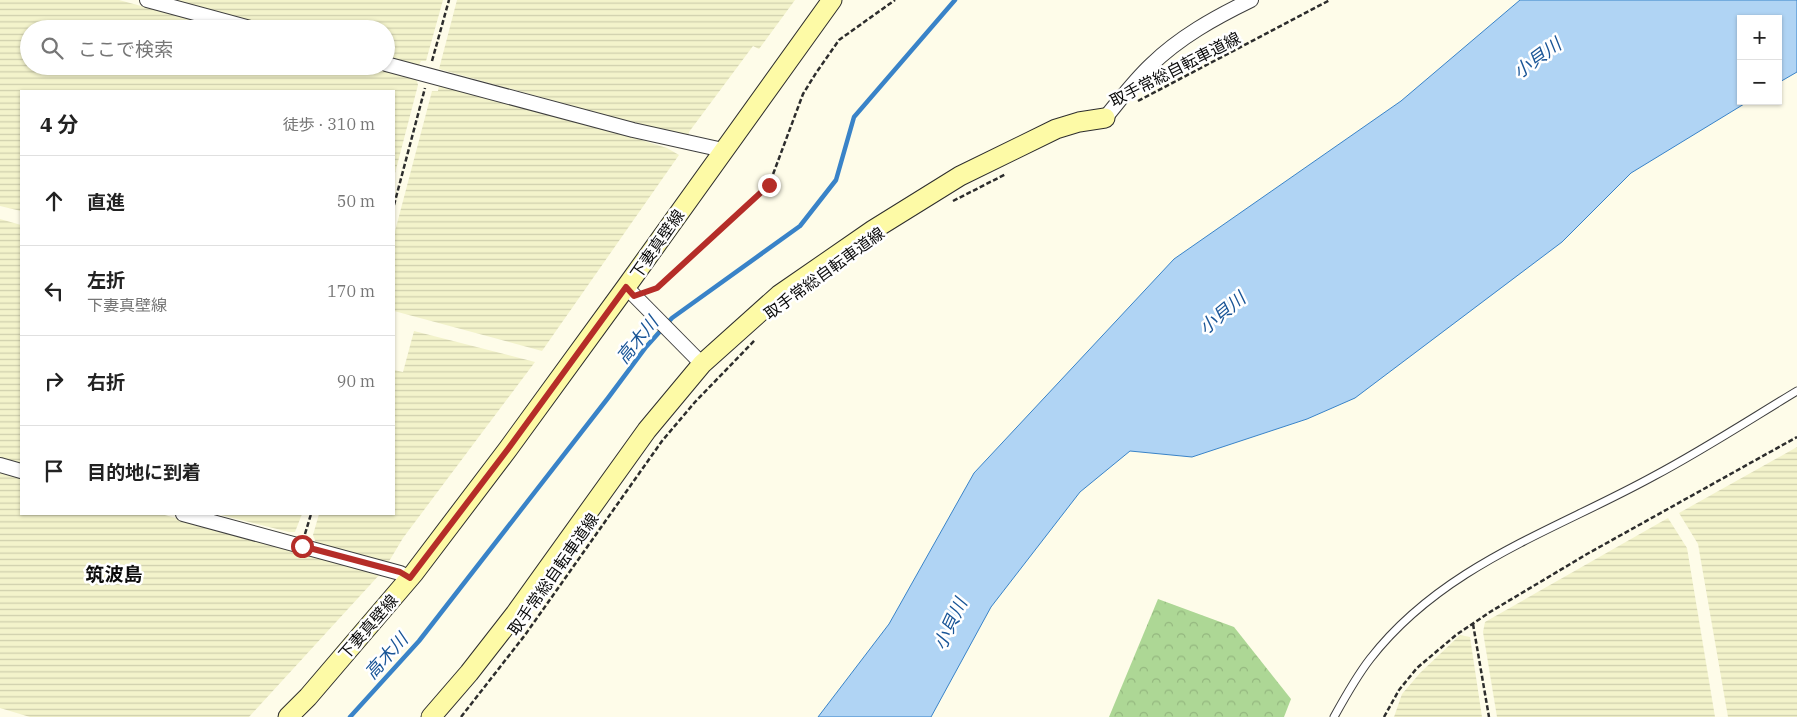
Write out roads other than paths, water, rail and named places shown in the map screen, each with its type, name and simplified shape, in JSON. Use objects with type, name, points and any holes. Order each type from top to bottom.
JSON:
[{"type":"street","points":[[147,0],[221,20]]},
{"type":"street","name":"下妻真壁線","points":[[288,717],[308,697],[410,578],[508,449],[632,294],[723,150],[832,0]]},
{"type":"street","points":[[432,717],[515,614],[647,430],[702,364],[779,295],[873,230],[960,176],[1056,129],[1079,122],[1105,118],[1150,66],[1181,39],[1218,16],[1251,0]]},
{"type":"street","points":[[395,66],[648,134],[723,150]]},
{"type":"street","points":[[632,294],[702,364]]},
{"type":"street","points":[[0,465],[20,471]]},
{"type":"street","points":[[187,515],[400,572],[410,578]]},
{"type":"lane","points":[[1334,717],[1370,659],[1421,606],[1452,583],[1489,559],[1536,534],[1654,476],[1797,391]]},
{"type":"water","name":"小貝川","points":[[1520,0],[1797,0],[1797,72],[1782,81],[1782,15],[1737,15],[1737,105],[1742,105],[1631,173],[1562,242],[1355,398],[1307,419],[1192,457],[1130,451],[1080,492],[991,607],[931,717],[818,717],[889,624],[974,473],[1174,259],[1401,101]]},
{"type":"waterway","name":"高木川","points":[[350,717],[419,641],[646,347],[672,318],[800,226],[836,180],[854,117],[955,0]]},
{"type":"district","name":"筑波島","points":[[114,574]]}]
